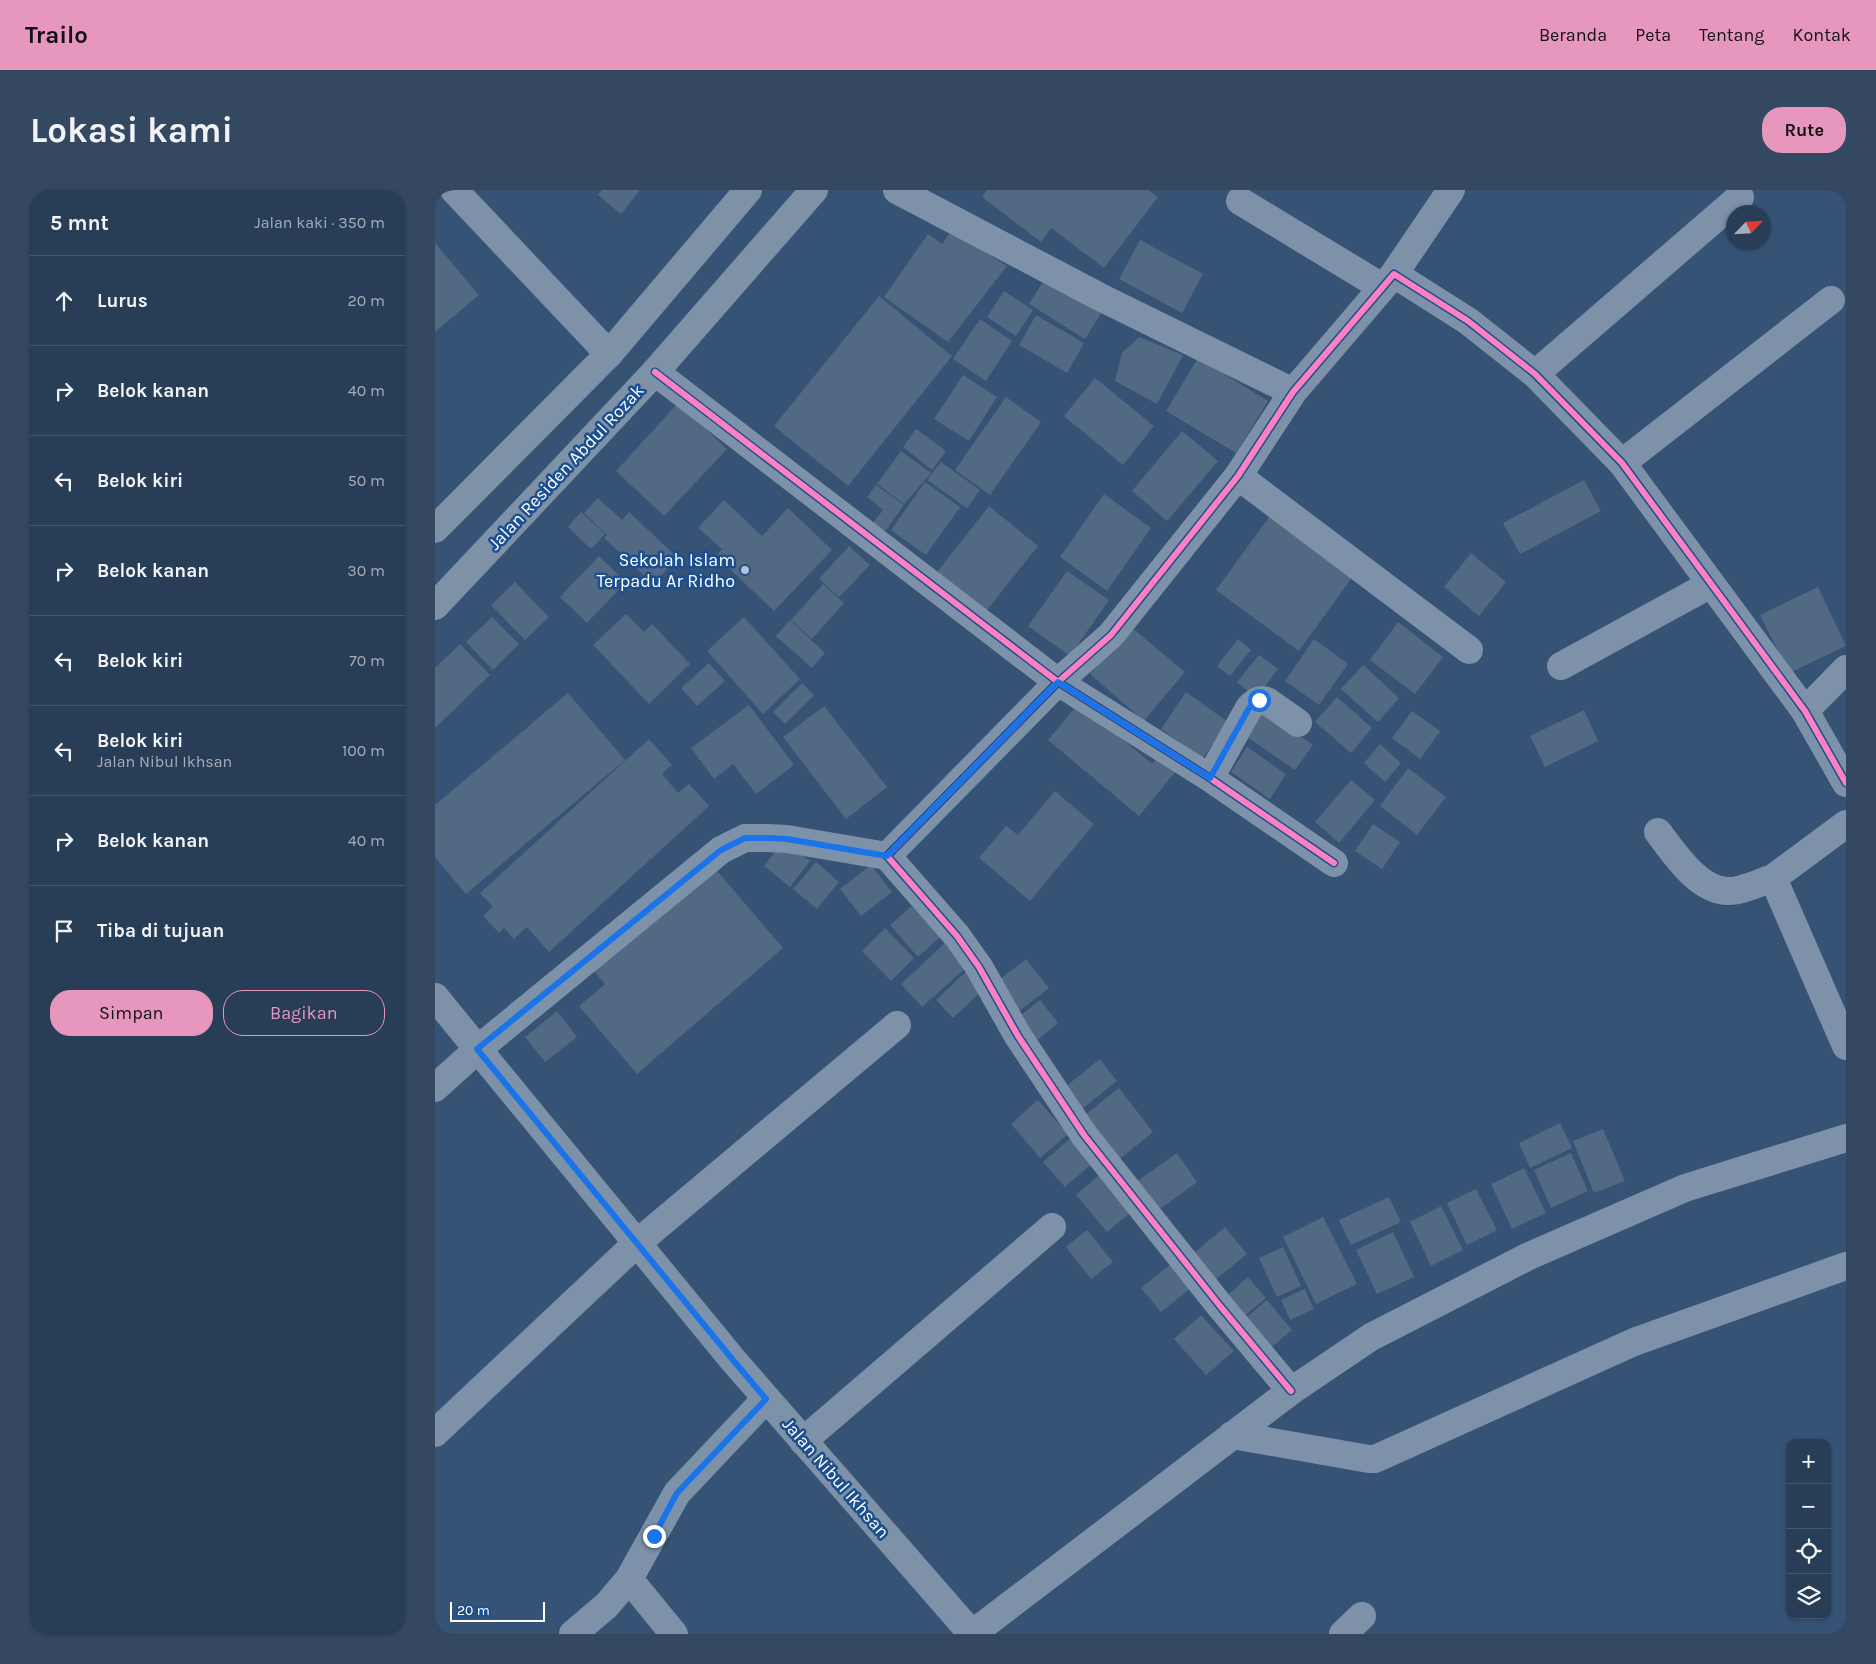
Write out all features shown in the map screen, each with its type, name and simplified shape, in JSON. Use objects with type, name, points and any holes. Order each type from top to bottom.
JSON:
[{"type":"highway","points":[[435,529],[609,354],[747,190]]},
{"type":"highway","name":"Jalan Residen Abdul Rozak","points":[[435,606],[655,372],[814,190]]},
{"type":"street","points":[[454,190],[609,354]]},
{"type":"street","points":[[897,190],[1100,297],[1293,392]]},
{"type":"street","points":[[887,856],[1058,682],[1111,635],[1238,476],[1293,392],[1388,281],[1451,190]]},
{"type":"street","points":[[1535,374],[1740,197]]},
{"type":"street","points":[[1240,201],[1388,281],[1468,321],[1535,374],[1622,463],[1805,711],[1846,782]]},
{"type":"street","points":[[1622,463],[1831,300]]},
{"type":"street","points":[[655,372],[1058,682],[1210,778],[1334,863]]},
{"type":"street","points":[[1238,476],[1469,650]]},
{"type":"street","points":[[1561,666],[1711,584]]},
{"type":"street","points":[[1805,711],[1846,669]]},
{"type":"street","points":[[1210,778],[1254,702],[1267,701],[1298,723]]},
{"type":"street","points":[[1657,832],[1685,867],[1711,888],[1729,891],[1773,878],[1846,824]]},
{"type":"street","points":[[435,1088],[477,1049],[721,850],[745,838],[787,839],[887,856],[963,944],[979,967],[1018,1036],[1085,1135],[1220,1306],[1291,1391]]},
{"type":"street","points":[[1773,878],[1846,1046]]},
{"type":"street","name":"Jalan Nibul Ikhsan","points":[[435,997],[636,1244],[766,1399],[972,1634]]},
{"type":"street","points":[[435,1433],[636,1244],[897,1024]]},
{"type":"street","points":[[972,1634],[1291,1391],[1371,1337],[1529,1256],[1685,1188],[1846,1138]]},
{"type":"street","points":[[803,1441],[1052,1227]]},
{"type":"street","points":[[1232,1435],[1375,1459],[1634,1342],[1846,1266]]},
{"type":"street","points":[[573,1634],[607,1605],[629,1580],[677,1493],[766,1399]]},
{"type":"street","points":[[629,1580],[674,1634]]},
{"type":"building","points":[[602,190],[640,190],[621,214],[598,195]]},
{"type":"building","points":[[987,190],[1148,190],[1158,197],[1104,268],[1051,228],[1041,242],[982,197]]},
{"type":"building","points":[[951,231],[1007,266],[948,342],[884,297],[928,234],[942,244]]},
{"type":"building","points":[[1140,240],[1203,274],[1182,313],[1119,279]]},
{"type":"building","points":[[435,243],[479,295],[435,332]]},
{"type":"building","points":[[1046,277],[1102,312],[1085,339],[1029,304]]},
{"type":"building","points":[[1004,291],[1033,310],[1016,336],[987,317]]},
{"type":"building","points":[[879,296],[952,356],[848,486],[774,426]]},
{"type":"building","points":[[1036,315],[1084,343],[1067,373],[1019,345]]},
{"type":"building","points":[[980,319],[1012,341],[986,381],[953,359]]},
{"type":"building","points":[[1139,337],[1183,355],[1157,404],[1115,381],[1122,353]]},
{"type":"building","points":[[1198,358],[1268,401],[1236,453],[1166,411]]},
{"type":"building","points":[[963,375],[997,397],[969,441],[934,419]]},
{"type":"building","points":[[1095,378],[1154,426],[1123,465],[1064,416]]},
{"type":"building","points":[[1006,397],[1041,422],[990,495],[955,470]]},
{"type":"building","points":[[678,403],[727,449],[664,516],[616,471]]},
{"type":"building","points":[[916,429],[946,451],[932,470],[903,447]]},
{"type":"building","points":[[1182,431],[1218,461],[1167,521],[1132,491]]},
{"type":"building","points":[[901,451],[931,473],[904,504],[877,484]]},
{"type":"building","points":[[941,462],[980,490],[967,508],[927,480]]},
{"type":"building","points":[[1584,480],[1601,511],[1520,554],[1503,523]]},
{"type":"building","points":[[925,482],[960,507],[926,555],[891,530]]},
{"type":"building","points":[[876,485],[904,505],[884,533],[872,524],[883,510],[867,497]]},
{"type":"building","points":[[1104,494],[1151,528],[1107,591],[1060,557]]},
{"type":"building","points":[[598,498],[622,520],[629,512],[678,558],[653,584],[604,538],[607,535],[584,513]]},
{"type":"building","points":[[724,500],[762,536],[788,508],[832,550],[774,611],[716,556],[722,549],[698,528]]},
{"type":"building","points":[[989,506],[1038,546],[983,615],[934,576]]},
{"type":"building","points":[[1275,509],[1358,569],[1299,651],[1216,590]]},
{"type":"building","points":[[581,512],[605,534],[591,549],[568,527]]},
{"type":"building","points":[[849,546],[870,565],[839,597],[819,579]]},
{"type":"building","points":[[1471,553],[1506,582],[1479,616],[1444,587]]},
{"type":"building","points":[[599,556],[626,582],[587,623],[560,597]]},
{"type":"building","points":[[1067,571],[1109,600],[1070,656],[1028,626]]},
{"type":"building","points":[[515,582],[549,617],[525,640],[491,605]]},
{"type":"building","points":[[823,584],[844,603],[812,639],[791,620]]},
{"type":"building","points":[[1818,587],[1846,646],[1789,673],[1760,615]]},
{"type":"building","points":[[626,614],[644,632],[652,624],[690,664],[649,704],[593,645]]},
{"type":"building","points":[[492,617],[519,644],[493,670],[466,642]]},
{"type":"building","points":[[744,617],[800,679],[763,714],[707,651]]},
{"type":"building","points":[[790,620],[825,653],[812,668],[776,636]]},
{"type":"building","points":[[1398,622],[1443,657],[1415,694],[1370,660]]},
{"type":"building","points":[[1130,626],[1185,672],[1144,721],[1090,674]]},
{"type":"building","points":[[1238,639],[1251,650],[1230,676],[1217,666]]},
{"type":"building","points":[[1314,639],[1348,664],[1319,705],[1285,681]]},
{"type":"building","points":[[460,644],[490,675],[435,728],[435,668]]},
{"type":"building","points":[[1259,655],[1278,669],[1256,698],[1237,682]]},
{"type":"building","points":[[709,663],[725,681],[697,706],[681,688]]},
{"type":"building","points":[[1363,665],[1399,698],[1378,722],[1341,689]]},
{"type":"building","points":[[802,683],[814,695],[785,724],[773,712]]},
{"type":"building","points":[[1186,692],[1228,722],[1203,758],[1161,729]]},
{"type":"building","points":[[568,693],[625,760],[466,894],[435,857],[435,805]]},
{"type":"building","points":[[1337,697],[1372,728],[1351,753],[1315,722]]},
{"type":"building","points":[[1079,703],[1152,764],[1158,757],[1176,771],[1139,816],[1048,740]]},
{"type":"building","points":[[749,705],[794,765],[756,794],[733,764],[714,779],[691,748]]},
{"type":"building","points":[[824,706],[887,787],[846,819],[783,737]]},
{"type":"building","points":[[1584,710],[1598,741],[1545,767],[1530,736]]},
{"type":"building","points":[[1264,711],[1313,745],[1295,770],[1246,736]]},
{"type":"building","points":[[1412,711],[1440,731],[1420,759],[1392,738]]},
{"type":"building","points":[[649,739],[672,765],[662,774],[678,793],[689,784],[709,806],[549,952],[527,927],[514,939],[504,928],[499,933],[483,916],[493,907],[480,893]]},
{"type":"building","points":[[1380,744],[1401,763],[1385,782],[1364,763]]},
{"type":"building","points":[[1247,747],[1286,774],[1270,799],[1231,772]]},
{"type":"building","points":[[1408,768],[1446,797],[1417,835],[1380,806]]},
{"type":"building","points":[[1351,780],[1375,800],[1339,843],[1315,822]]},
{"type":"building","points":[[1055,791],[1094,824],[1030,901],[979,858],[1006,826],[1018,835]]},
{"type":"building","points":[[1373,824],[1400,842],[1382,869],[1355,851]]},
{"type":"building","points":[[784,840],[810,861],[790,887],[764,866]]},
{"type":"building","points":[[816,862],[839,882],[817,909],[793,889]]},
{"type":"building","points":[[871,865],[892,892],[861,916],[840,889]]},
{"type":"building","points":[[713,866],[783,948],[637,1074],[579,1006],[605,984],[593,970]]},
{"type":"building","points":[[912,906],[940,937],[918,957],[890,925]]},
{"type":"building","points":[[885,928],[914,958],[891,981],[862,951]]},
{"type":"building","points":[[947,941],[969,965],[922,1007],[901,984]]},
{"type":"building","points":[[1026,959],[1049,988],[1018,1012],[995,983]]},
{"type":"building","points":[[970,968],[987,986],[953,1018],[936,1000]]},
{"type":"building","points":[[1040,1000],[1058,1023],[1034,1043],[1015,1020]]},
{"type":"building","points":[[557,1011],[577,1037],[545,1062],[525,1037]]},
{"type":"building","points":[[1100,1059],[1117,1081],[1082,1109],[1065,1087]]},
{"type":"building","points":[[1119,1088],[1153,1132],[1116,1162],[1082,1117]]},
{"type":"building","points":[[1038,1100],[1068,1134],[1040,1158],[1011,1124]]},
{"type":"building","points":[[1560,1123],[1572,1148],[1530,1168],[1519,1143]]},
{"type":"building","points":[[1603,1129],[1625,1181],[1594,1193],[1573,1141]]},
{"type":"building","points":[[1072,1137],[1094,1162],[1065,1187],[1043,1162]]},
{"type":"building","points":[[1177,1153],[1197,1182],[1153,1214],[1132,1185]]},
{"type":"building","points":[[1571,1153],[1588,1191],[1551,1208],[1534,1170]]},
{"type":"building","points":[[1524,1168],[1546,1213],[1512,1229],[1491,1184]]},
{"type":"building","points":[[1104,1171],[1135,1209],[1107,1232],[1076,1195]]},
{"type":"building","points":[[1476,1189],[1497,1230],[1467,1245],[1447,1203]]},
{"type":"building","points":[[1389,1197],[1401,1222],[1351,1245],[1339,1220]]},
{"type":"building","points":[[1441,1206],[1463,1250],[1431,1266],[1410,1222]]},
{"type":"building","points":[[1323,1217],[1357,1284],[1316,1304],[1283,1237]]},
{"type":"building","points":[[1225,1227],[1247,1254],[1215,1280],[1193,1254]]},
{"type":"building","points":[[1087,1230],[1113,1262],[1091,1279],[1066,1247]]},
{"type":"building","points":[[1393,1232],[1414,1277],[1377,1294],[1356,1250]]},
{"type":"building","points":[[1283,1247],[1301,1286],[1277,1297],[1259,1258]]},
{"type":"building","points":[[1171,1264],[1191,1288],[1161,1312],[1141,1288]]},
{"type":"building","points":[[1248,1277],[1266,1298],[1241,1319],[1223,1299]]},
{"type":"building","points":[[1305,1289],[1314,1309],[1290,1320],[1281,1300]]},
{"type":"building","points":[[1267,1300],[1292,1330],[1267,1351],[1242,1321]]},
{"type":"building","points":[[1201,1315],[1234,1351],[1206,1375],[1174,1339]]},
{"type":"cycle path","points":[[655,372],[1058,682],[1111,635],[1238,476],[1293,392],[1394,274],[1468,321],[1535,374],[1622,463],[1805,711],[1846,783]]},
{"type":"cycle path","points":[[1291,1391],[1220,1306],[1084,1135],[1018,1036],[979,967],[957,936],[887,856],[1058,682],[1210,778],[1334,863]]},
{"type":"place","name":"Sekolah Islam Terpadu Ar Ridho","points":[[745,570]]},
{"type":"route","points":[[654,1536],[677,1493],[766,1399],[477,1049],[662,896],[721,850],[745,838],[787,839],[887,856],[1058,682],[1210,778],[1249,708],[1254,702],[1259,700]]}]
